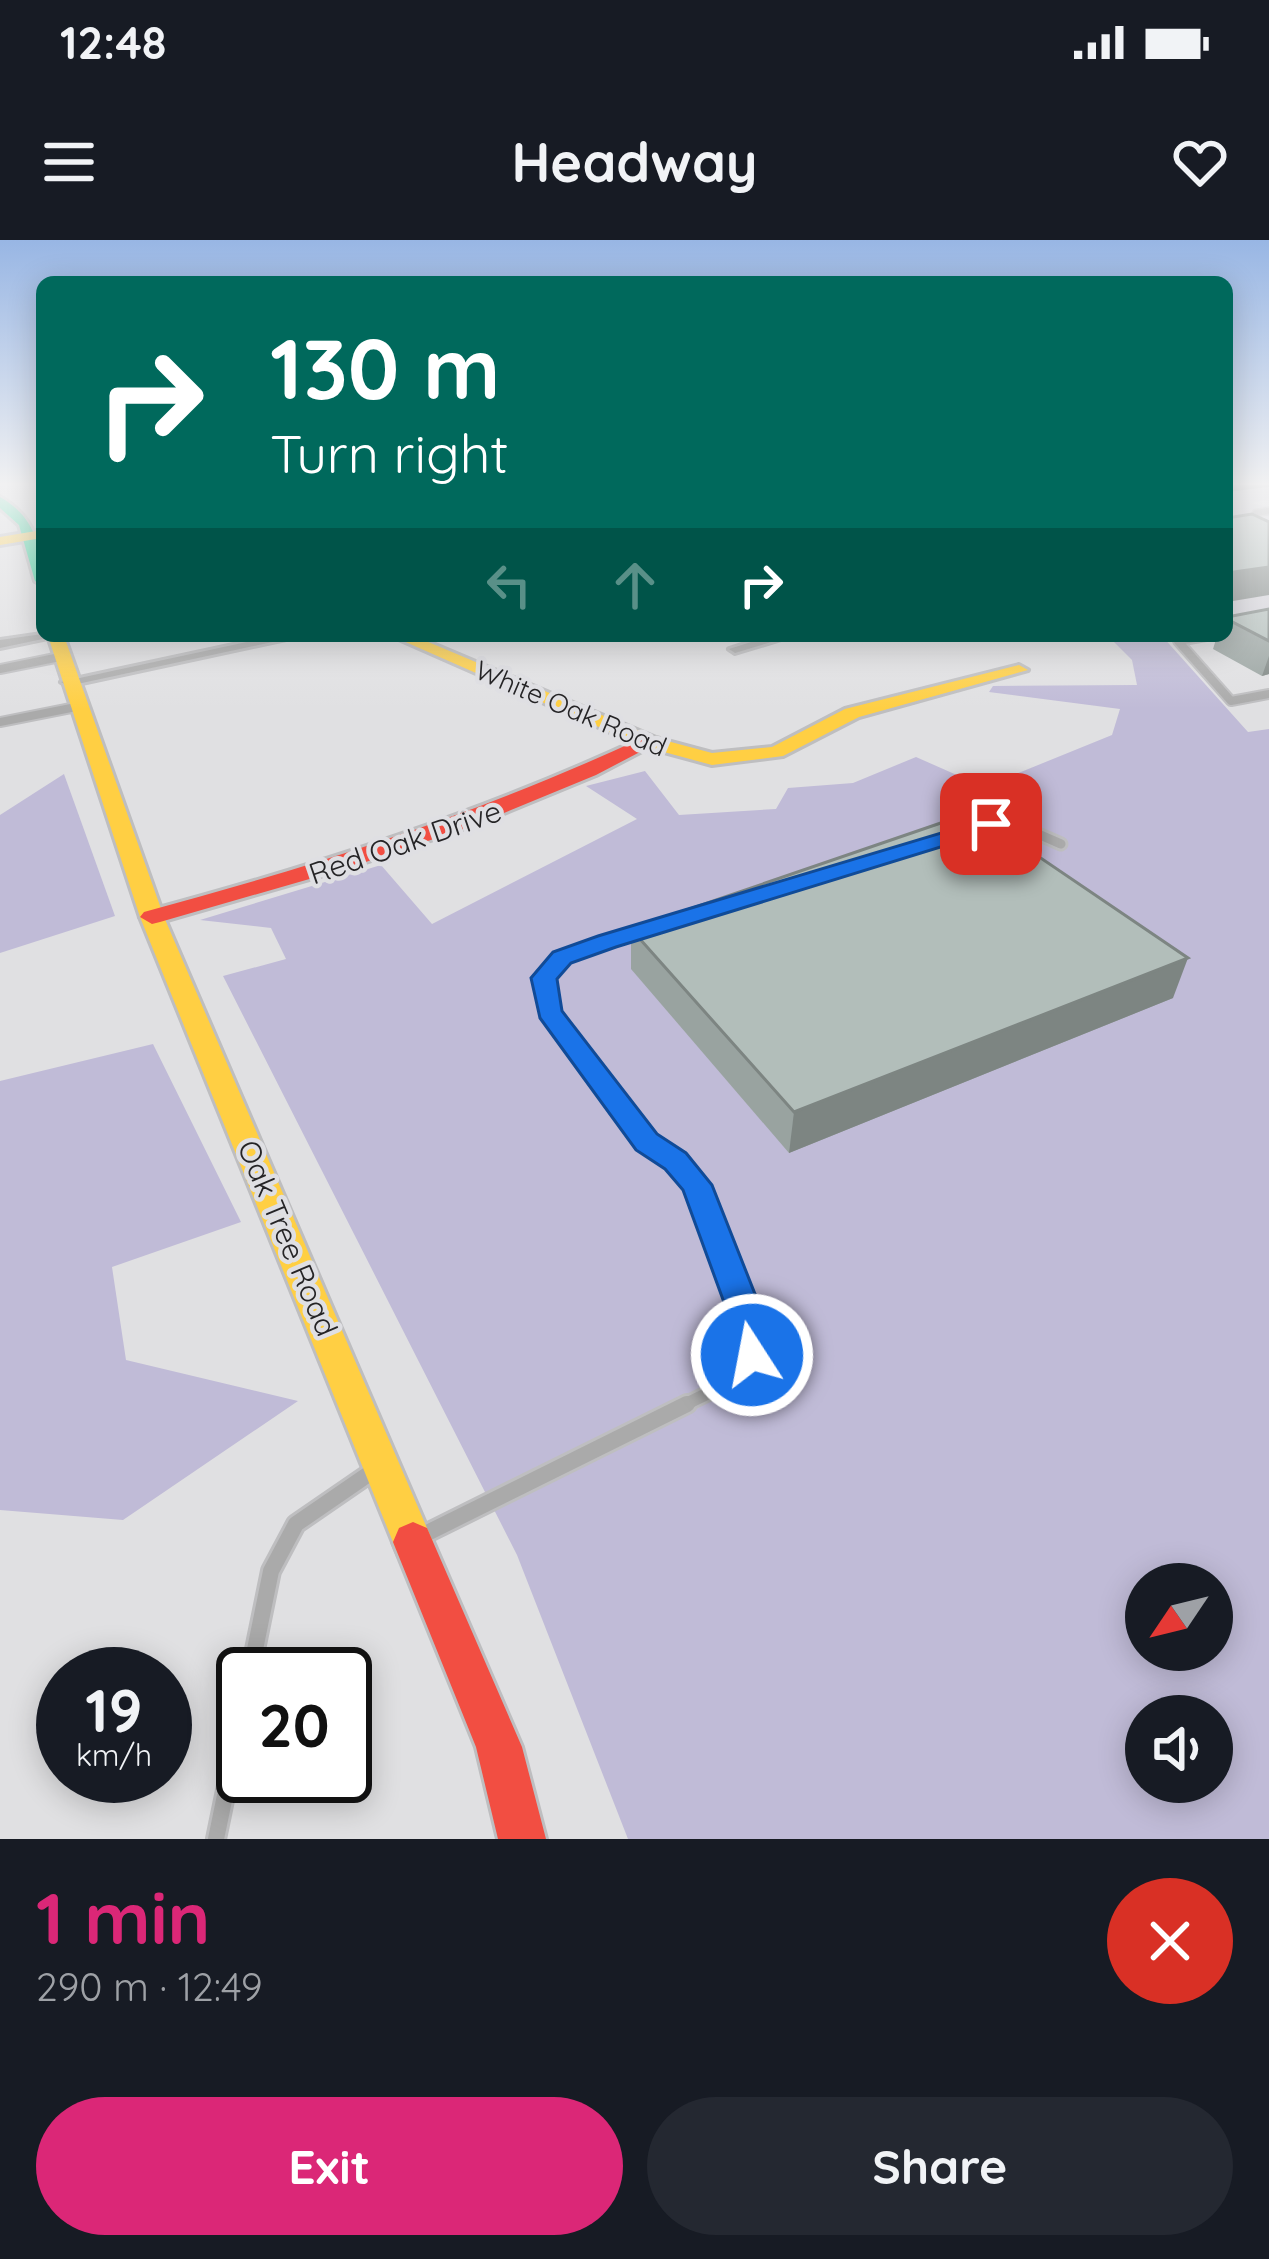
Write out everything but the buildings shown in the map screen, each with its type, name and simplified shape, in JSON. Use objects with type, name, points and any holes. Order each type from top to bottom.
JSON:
[{"type":"street","points":[[0,644],[62,664],[244,642]]},
{"type":"street","name":"White Oak Road","points":[[414,642],[649,742],[696,757],[749,759],[776,752],[852,713],[1019,670]]},
{"type":"street","points":[[735,649],[762,642]]},
{"type":"street","name":"Oak Tree Road","points":[[62,664],[152,917],[499,1747],[522,1839]]},
{"type":"street","name":"Red Oak Drive","points":[[152,917],[379,858],[588,774],[649,742]]},
{"type":"lane","points":[[1179,642],[1231,701],[1269,694]]},
{"type":"lane","points":[[0,669],[62,664]]},
{"type":"lane","points":[[0,722],[62,664]]},
{"type":"lane","points":[[968,831],[1015,824],[1061,844]]},
{"type":"lane","points":[[415,1539],[729,1383],[752,1355],[751,1327],[697,1185],[675,1161],[646,1142],[549,1012],[544,978],[562,958],[652,928]]},
{"type":"lane","points":[[256,1647],[271,1571],[296,1524],[383,1464]]},
{"type":"lane","points":[[216,1839],[223,1803]]},
{"type":"shaded area","points":[[1233,560],[1269,560],[1269,609],[1233,616]]},
{"type":"shaded area","points":[[1114,642],[1167,642],[1248,732],[1269,729],[1269,1839],[628,1839],[517,1555],[223,976],[286,959],[271,928],[200,920],[381,865],[432,924],[637,819],[586,786],[645,771],[679,815],[776,809],[788,788],[853,783],[916,757],[984,787],[1112,735],[1120,709],[989,692],[993,686],[1137,685],[1132,660]]},
{"type":"shaded area","points":[[64,774],[115,916],[0,953],[0,815]]},
{"type":"shaded area","points":[[153,1044],[241,1222],[112,1267],[126,1360],[298,1401],[123,1520],[0,1510],[0,1081]]},
{"type":"traffic: slow","points":[[58,642],[152,917],[413,1542]]},
{"type":"traffic: slow","points":[[414,642],[649,742],[712,759],[776,752],[852,713],[1019,670]]},
{"type":"traffic: jam","points":[[152,917],[405,842],[528,796],[649,742]]},
{"type":"traffic: jam","points":[[413,1542],[499,1747],[522,1839]]},
{"type":"route","points":[[752,1355],[751,1327],[712,1214],[697,1185],[675,1161],[646,1142],[549,1012],[544,978],[562,958],[607,942],[991,824]]}]
